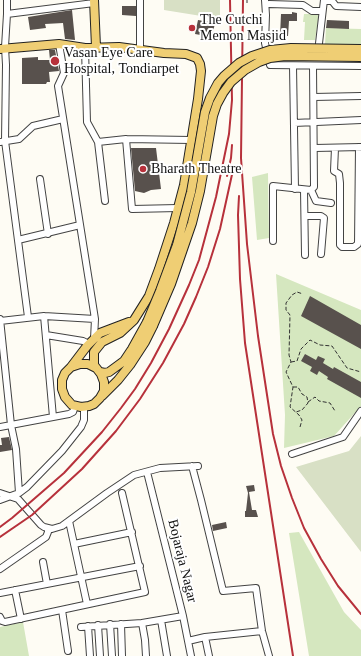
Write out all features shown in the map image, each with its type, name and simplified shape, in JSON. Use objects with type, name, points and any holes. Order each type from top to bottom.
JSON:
[{"type":"main road","points":[[94,2],[96,47]]},
{"type":"main road","points":[[2,48],[59,44],[85,48],[119,47],[164,53],[186,54],[195,57],[201,66],[186,176],[163,258],[151,290],[132,323],[129,323],[120,333],[103,341],[97,346],[93,356],[93,362],[104,385],[103,393],[100,398]]},
{"type":"main road","points":[[132,323],[129,322],[104,331],[91,342],[69,368],[63,378],[62,389],[66,399],[75,406],[84,407],[94,404],[118,380],[145,342],[179,239],[192,192],[205,112],[213,91],[218,83],[239,63],[252,56],[270,50],[292,48],[361,49]]},
{"type":"main road","points":[[69,368],[88,364],[98,370],[109,372],[124,361],[166,298],[188,236],[200,191],[213,116],[219,99],[227,88],[245,70],[270,58],[285,56],[361,58]]},
{"type":"street","points":[[7,0],[8,14],[2,48],[6,65],[2,141],[18,240],[28,317]]},
{"type":"street","points":[[140,0],[140,49]]},
{"type":"street","points":[[331,203],[316,201],[312,189],[315,148],[315,65],[322,11],[324,0],[332,2],[336,6],[361,7]]},
{"type":"street","points":[[8,14],[94,2]]},
{"type":"street","points":[[322,11],[312,10],[303,5],[267,2],[265,43],[270,65],[361,66]]},
{"type":"street","points":[[46,335],[91,342],[95,319],[58,86],[64,74],[59,44]]},
{"type":"street","points":[[85,48],[88,122],[98,142],[105,201]]},
{"type":"street","points":[[293,66],[295,189]]},
{"type":"street","points":[[314,98],[361,96]]},
{"type":"street","points":[[2,141],[19,139],[33,126],[63,119]]},
{"type":"street","points":[[294,123],[361,120]]},
{"type":"street","points":[[98,142],[126,140],[191,140]]},
{"type":"street","points":[[126,140],[132,209],[178,208]]},
{"type":"street","points":[[315,148],[360,147],[358,244],[354,247],[342,247],[340,245],[340,183],[339,174],[334,171],[335,148]]},
{"type":"street","points":[[40,179],[48,234]]},
{"type":"street","points":[[273,241],[273,186],[304,190],[312,189]]},
{"type":"street","points":[[304,190],[305,255]]},
{"type":"street","points":[[305,216],[320,216],[324,218],[321,254]]},
{"type":"street","points":[[18,240],[48,234],[80,225]]},
{"type":"street","points":[[19,493],[16,449],[11,425],[0,320],[44,316],[95,319]]},
{"type":"street","points":[[44,316],[53,417]]},
{"type":"street","points":[[0,427],[71,414],[75,406]]},
{"type":"street","points":[[0,500],[19,493],[34,481],[77,433],[84,420],[84,407]]},
{"type":"street","points":[[292,454],[343,437],[361,411]]},
{"type":"street","points":[[0,493],[11,496],[20,501],[41,524],[52,529],[60,527],[131,477],[160,468],[195,466],[201,500],[223,591],[256,588],[262,631],[269,656]]},
{"type":"street","name":"Bojaraja Nagar","points":[[147,472],[183,616],[191,656]]},
{"type":"street","points":[[0,617],[2,621],[5,622],[145,592],[122,492]]},
{"type":"street","points":[[69,521],[87,604]]},
{"type":"street","points":[[0,569],[46,537],[48,528]]},
{"type":"street","points":[[74,544],[132,532]]},
{"type":"street","points":[[43,562],[47,584]]},
{"type":"street","points":[[0,593],[140,566]]},
{"type":"street","points":[[15,590],[21,619]]},
{"type":"street","points":[[62,610],[68,650]]},
{"type":"street","points":[[81,626],[142,623],[183,616]]},
{"type":"street","points":[[161,620],[167,656]]},
{"type":"street","points":[[142,623],[146,656]]},
{"type":"street","points":[[110,624],[112,656]]},
{"type":"street","points":[[121,624],[122,656]]},
{"type":"street","points":[[98,625],[100,656]]},
{"type":"street","points":[[88,626],[90,656]]},
{"type":"street","points":[[188,641],[205,637],[262,631]]},
{"type":"street","points":[[205,637],[209,656]]},
{"type":"path","points":[[300,427],[302,420],[290,407],[292,387],[286,372],[291,362],[289,355],[290,315],[286,310],[286,303],[292,295],[297,292],[303,294]]},
{"type":"path","points":[[291,362],[297,361],[301,349],[310,340],[320,345],[332,346],[347,368],[361,372]]},
{"type":"path","points":[[292,387],[298,387],[302,394],[307,397],[308,403]]},
{"type":"path","points":[[295,412],[302,410],[315,397],[319,401],[330,404],[335,411]]},
{"type":"green space","points":[[164,0],[220,0],[220,19],[164,10]]},
{"type":"green space","points":[[304,14],[319,14],[315,40],[304,40]]},
{"type":"green space","points":[[326,28],[361,29],[361,45],[325,44]]},
{"type":"green space","points":[[268,173],[269,238],[257,240],[252,177]]},
{"type":"green space","points":[[276,274],[361,310],[361,406],[334,436],[284,448],[285,415]]},
{"type":"green space","points":[[361,436],[361,552],[296,467],[349,451]]},
{"type":"green space","points":[[299,532],[344,612],[361,630],[361,656],[309,656],[289,533]]},
{"type":"green space","points":[[23,622],[29,656],[0,656],[0,627]]},
{"type":"building","points":[[122,6],[136,6],[136,16],[122,15]]},
{"type":"building","points":[[72,10],[75,40],[65,39],[63,23],[45,24],[46,28],[30,30],[28,17]]},
{"type":"building","points":[[292,12],[297,13],[297,21],[289,21],[288,36],[280,36],[281,14],[292,14]]},
{"type":"building","points":[[198,20],[215,23],[212,37],[195,34]]},
{"type":"building","points":[[327,20],[349,21],[349,29],[326,28]]},
{"type":"building","points":[[49,50],[55,50],[59,71],[49,72],[50,82],[47,82],[46,84],[22,84],[22,58],[38,57],[38,60],[50,60]]},
{"type":"building","name":"Bharath Theatre","points":[[131,148],[156,148],[161,189],[151,190],[144,193],[135,191]]},
{"type":"building","points":[[310,296],[361,325],[361,349],[301,316]]},
{"type":"building","points":[[305,354],[316,360],[318,356],[325,359],[323,363],[333,369],[334,367],[361,382],[361,398],[327,379],[328,377],[319,371],[317,375],[310,371],[312,367],[301,361]]},
{"type":"building","points":[[9,437],[12,450],[0,452],[0,445],[2,445],[1,438]]},
{"type":"building","points":[[254,485],[255,491],[249,492],[252,510],[256,510],[258,517],[245,517],[248,493],[246,486]]},
{"type":"building","points":[[226,522],[227,528],[213,531],[212,525]]},
{"type":"railway","points":[[0,527],[64,473],[102,432],[121,408],[151,363],[169,329],[189,285],[199,260],[216,197],[229,134],[232,100],[230,0]]},
{"type":"railway","points":[[243,0],[241,158],[247,244],[258,336],[273,434],[281,466],[304,528],[338,586],[361,614]]},
{"type":"railway","points":[[227,176],[232,145]]},
{"type":"railway","points":[[0,537],[32,515],[82,469],[116,431],[140,399],[163,363],[184,324],[208,267],[220,229],[233,170]]},
{"type":"railway","points":[[239,196],[238,215],[240,279],[245,343],[293,656]]},
{"type":"place","name":"The Cutchi Memon Masjid","points":[[192,28]]},
{"type":"place","name":"Vasan Eye Care Hospital, Tondiarpet","points":[[55,61]]},
{"type":"place","name":"Bharath Theatre","points":[[143,169]]}]
